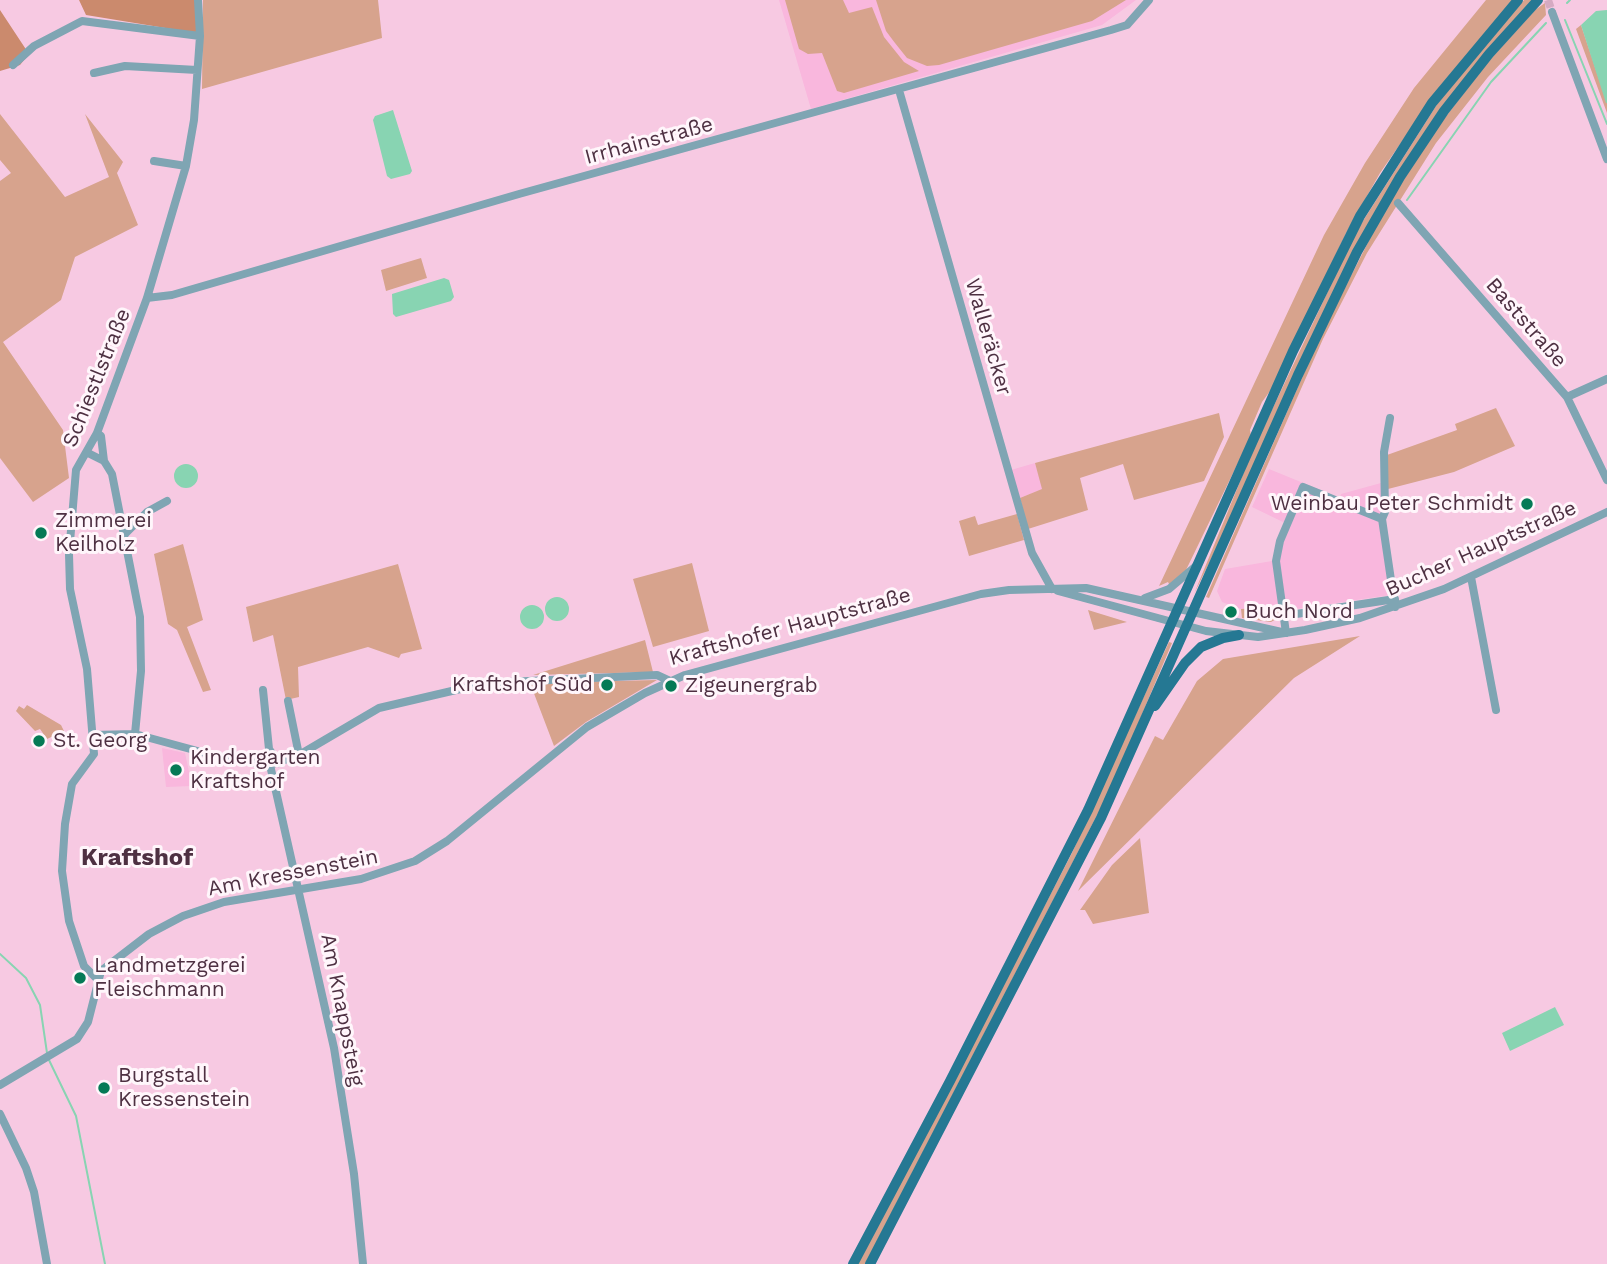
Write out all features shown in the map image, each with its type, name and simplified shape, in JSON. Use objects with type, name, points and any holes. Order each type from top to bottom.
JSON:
[{"type":"main road","points":[[853,1264],[956,1070],[1088,810],[1302,330],[1365,207],[1432,103],[1518,0]]},
{"type":"main road","points":[[870,1264],[1101,818],[1325,315],[1372,223],[1444,111],[1535,3]]},
{"type":"main road","points":[[1146,716],[1185,663],[1201,647],[1239,635]]},
{"type":"street","name":"Schiestlstraße","points":[[92,735],[87,669],[70,589],[69,554],[76,470],[97,433],[147,298],[186,166],[193,130],[200,36],[198,0]]},
{"type":"street","name":"Irrhainstraße","points":[[147,298],[172,295],[519,194],[1127,25],[1150,0]]},
{"type":"street","points":[[1552,12],[1607,159]]},
{"type":"street","points":[[13,65],[34,46],[82,21],[200,36]]},
{"type":"street","points":[[94,74],[125,66],[197,70]]},
{"type":"street","name":"Walleräcker","points":[[899,90],[1032,553],[1052,589]]},
{"type":"street","points":[[154,161],[186,166]]},
{"type":"street","name":"Baststraße","points":[[1398,203],[1567,397],[1607,480]]},
{"type":"street","points":[[1567,397],[1607,379]]},
{"type":"street","points":[[1390,418],[1384,452],[1385,512],[1382,519],[1395,603]]},
{"type":"street","points":[[97,433],[101,436],[104,461],[112,474],[140,617],[141,671],[135,734]]},
{"type":"street","points":[[88,453],[104,461]]},
{"type":"street","points":[[1286,633],[1276,561],[1280,541],[1303,487],[1382,519]]},
{"type":"street","points":[[123,537],[147,512],[167,501]]},
{"type":"street","name":"Bucher Hauptstraße","points":[[1172,624],[1239,635],[1286,633],[1360,618],[1471,577],[1607,512]]},
{"type":"street","points":[[1139,598],[1169,589],[1198,564]]},
{"type":"street","points":[[1471,577],[1496,710]]},
{"type":"street","name":"Kraftshofer Hauptstraße","points":[[274,764],[299,755],[379,708],[486,683],[657,676],[670,681],[981,594],[1086,588],[1139,598],[1178,610]]},
{"type":"street","name":"Kraftshofer Hauptstraße","points":[[1052,589],[1172,624]]},
{"type":"street","name":"Bucher Hauptstraße","points":[[1283,615],[1395,603]]},
{"type":"street","name":"Bucher Hauptstraße","points":[[1178,610],[1286,633]]},
{"type":"street","name":"Am Kressenstein","points":[[97,979],[106,966],[123,952],[183,916],[238,898],[379,875],[427,855],[579,733],[620,706],[670,681]]},
{"type":"street","points":[[0,1085],[58,1052],[77,1039],[86,1027],[97,979],[84,966],[69,921],[62,871],[65,824],[72,784],[94,754],[92,735],[135,734],[216,756],[274,764],[269,749],[263,691]]},
{"type":"street","points":[[288,701],[299,755]]},
{"type":"street","name":"Am Knappsteig","points":[[274,764],[298,888],[334,1048],[354,1174],[363,1264]]},
{"type":"street","points":[[0,1114],[26,1168],[34,1192],[47,1264]]},
{"type":"shaded area","points":[[79,0],[196,0],[196,33],[86,15]]},
{"type":"shaded area","points":[[203,0],[378,0],[382,38],[202,89]]},
{"type":"shaded area","points":[[779,0],[1136,0],[1102,25],[811,109]]},
{"type":"shaded area","points":[[785,0],[843,0],[849,13],[872,7],[884,37],[904,62],[919,71],[844,93],[837,91],[822,53],[808,54],[799,49]]},
{"type":"shaded area","points":[[876,0],[1126,0],[1092,21],[939,65],[927,66],[907,58],[895,43],[886,31]]},
{"type":"shaded area","points":[[1486,0],[1513,0],[1439,88],[1380,173],[1346,233],[1273,387],[1262,402],[1250,430],[1251,436],[1186,570],[1170,586],[1168,582],[1159,586],[1324,235],[1365,163],[1414,88]]},
{"type":"shaded area","points":[[1524,0],[1533,0],[1401,168],[1194,594],[1253,450],[1356,232],[1443,95]]},
{"type":"shaded area","points":[[1545,3],[1546,15],[1488,77],[1436,143],[1367,253],[1323,339],[1209,598],[1206,597],[1319,339],[1385,209],[1434,132],[1487,63],[1535,10]]},
{"type":"shaded area","points":[[0,10],[29,54],[20,65],[0,71]]},
{"type":"shaded area","points":[[1607,10],[1606,103],[1581,25],[1596,11]]},
{"type":"shaded area","points":[[1581,25],[1607,103],[1607,113],[1576,29]]},
{"type":"shaded area","points":[[393,110],[412,171],[391,179],[387,176],[373,120],[375,116]]},
{"type":"shaded area","points":[[0,114],[65,197],[109,177],[85,114],[123,162],[117,173],[138,225],[75,257],[61,300],[3,342],[63,430],[69,478],[33,502],[0,458],[0,181],[11,173],[0,160]]},
{"type":"shaded area","points":[[421,258],[427,278],[386,291],[381,270]]},
{"type":"shaded area","points":[[444,278],[449,280],[454,297],[451,301],[396,317],[393,314],[392,294]]},
{"type":"shaded area","points":[[1496,408],[1515,446],[1454,472],[1388,489],[1387,455],[1457,430],[1455,424]]},
{"type":"shaded area","points":[[1219,413],[1224,437],[1204,481],[1134,500],[1123,464],[1080,478],[1088,510],[1028,529],[1020,498],[1042,489],[1035,463]]},
{"type":"shaded area","points":[[1035,463],[1043,489],[1020,498],[1011,470]]},
{"type":"shaded area","points":[[186,464],[195,467],[198,476],[195,485],[186,488],[177,485],[174,476],[177,467]]},
{"type":"shaded area","points":[[1269,469],[1340,498],[1341,494],[1381,483],[1390,595],[1289,610],[1241,609],[1222,602],[1217,591],[1225,569],[1272,561],[1285,523],[1252,507]]},
{"type":"shaded area","points":[[1017,514],[1024,540],[969,556],[959,521],[975,516],[978,525]]},
{"type":"shaded area","points":[[183,544],[203,620],[187,627],[211,690],[203,692],[177,630],[168,624],[154,554]]},
{"type":"shaded area","points":[[692,563],[709,631],[653,647],[633,579]]},
{"type":"shaded area","points":[[398,564],[422,649],[401,654],[399,658],[368,647],[298,667],[299,697],[286,700],[273,635],[253,642],[246,607]]},
{"type":"shaded area","points":[[557,597],[566,600],[569,609],[566,618],[557,621],[548,618],[545,609],[548,600]]},
{"type":"shaded area","points":[[532,605],[541,608],[544,617],[541,626],[532,629],[523,626],[520,617],[523,608]]},
{"type":"shaded area","points":[[1279,607],[1278,618],[1271,622],[1242,618],[1241,609]]},
{"type":"shaded area","points":[[1088,610],[1127,622],[1094,630]]},
{"type":"shaded area","points":[[1360,636],[1294,678],[1078,891],[1155,736],[1163,740],[1197,681],[1223,659]]},
{"type":"shaded area","points":[[645,640],[653,672],[533,675]]},
{"type":"shaded area","points":[[1169,642],[1172,643],[1110,790],[865,1264],[858,1264],[1071,855]]},
{"type":"shaded area","points":[[657,680],[586,722],[554,746],[530,683]]},
{"type":"shaded area","points":[[27,705],[61,725],[64,731],[47,739],[40,729],[35,731],[16,711],[19,706],[24,709]]},
{"type":"shaded area","name":"Kindergarten Kraftshof","points":[[162,748],[185,753],[192,786],[166,787]]},
{"type":"shaded area","points":[[1140,838],[1149,913],[1093,924],[1085,910],[1080,910],[1112,865]]},
{"type":"shaded area","points":[[1555,1007],[1564,1025],[1510,1051],[1502,1033]]},
{"type":"waterway","points":[[1567,3],[1570,0]]},
{"type":"waterway","points":[[1565,20],[1607,124]]},
{"type":"waterway","points":[[1407,200],[1491,82],[1546,23]]},
{"type":"waterway","points":[[0,954],[26,978],[40,1005],[47,1053]]},
{"type":"waterway","points":[[48,1058],[76,1116],[105,1264]]},
{"type":"tunnel","points":[[1548,0],[1552,12]]},
{"type":"place","name":"Weinbau Peter Schmidt","points":[[1527,504]]},
{"type":"place","name":"Zimmerei Keilholz","points":[[41,533]]},
{"type":"place","name":"Buch Nord","points":[[1231,612]]},
{"type":"place","name":"Kraftshof Süd","points":[[607,685]]},
{"type":"place","name":"Zigeunergrab","points":[[671,686]]},
{"type":"place","name":"St. Georg","points":[[39,741]]},
{"type":"place","name":"Kindergarten Kraftshof","points":[[176,770]]},
{"type":"place","name":"Landmetzgerei Fleischmann","points":[[80,978]]},
{"type":"place","name":"Burgstall Kressenstein","points":[[104,1088]]},
{"type":"district","name":"Kraftshof","points":[[137,858]]}]
